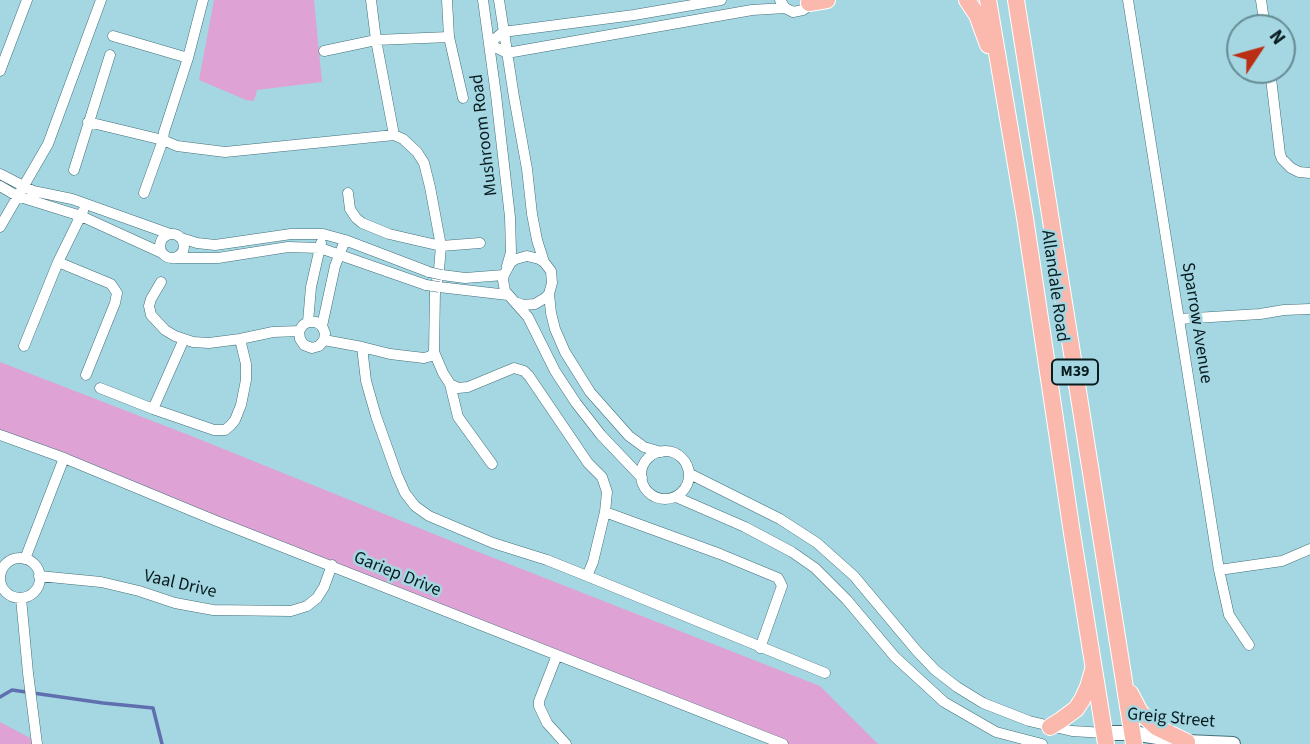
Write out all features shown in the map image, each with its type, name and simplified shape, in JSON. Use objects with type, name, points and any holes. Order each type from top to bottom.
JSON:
[{"type":"main road","points":[[810,1],[827,0]]},
{"type":"main road","points":[[967,0],[977,15],[1002,83]]},
{"type":"main road","name":"Allandale Road","points":[[988,0],[1027,230],[1106,739]]},
{"type":"main road","name":"Allandale Road","points":[[1016,0],[1133,739]]},
{"type":"main road","points":[[1049,727],[1076,709],[1088,687],[1094,667]]},
{"type":"main road","points":[[1124,682],[1140,712],[1156,726],[1186,741]]},
{"type":"street","points":[[0,71],[27,0]]},
{"type":"street","points":[[0,227],[48,144],[101,0]]},
{"type":"street","points":[[144,193],[163,140],[203,0]]},
{"type":"street","points":[[372,0],[376,40],[394,135]]},
{"type":"street","points":[[447,0],[449,37],[463,98]]},
{"type":"street","name":"Mushroom Road","points":[[483,0],[510,217],[511,252],[506,271]]},
{"type":"street","name":"Mushroom Road","points":[[499,0],[537,240],[544,262]]},
{"type":"street","points":[[721,0],[634,15],[503,32],[489,44],[507,52],[783,4],[793,12],[798,12],[807,7],[810,1]]},
{"type":"street","name":"Sparrow Avenue","points":[[1128,0],[1219,570],[1229,615],[1249,645]]},
{"type":"street","points":[[113,36],[188,58]]},
{"type":"street","points":[[324,51],[376,40],[449,37]]},
{"type":"street","points":[[74,170],[110,55]]},
{"type":"street","points":[[1272,84],[1282,159],[1291,168],[1310,173]]},
{"type":"street","points":[[88,122],[163,140],[177,146],[225,152],[394,135],[403,139],[424,163],[440,246],[435,291],[434,352],[450,384],[458,417],[492,464]]},
{"type":"street","points":[[0,174],[33,191],[87,204],[197,243],[215,245],[291,234],[323,234],[442,275],[465,278],[506,271]]},
{"type":"street","points":[[0,186],[17,196],[81,216],[168,258],[218,258],[281,247],[320,248],[425,285],[508,295]]},
{"type":"street","points":[[348,193],[350,209],[356,218],[389,234],[440,246],[480,243]]},
{"type":"street","points":[[23,346],[58,262],[87,204]]},
{"type":"street","points":[[162,253],[160,243],[170,234]]},
{"type":"street","points":[[308,322],[311,287],[323,234]]},
{"type":"street","points":[[176,258],[183,254],[184,250],[181,237]]},
{"type":"street","points":[[323,327],[316,322],[303,325],[299,331],[304,345],[312,348],[319,346],[324,340],[323,327],[339,254],[345,240]]},
{"type":"street","points":[[642,478],[601,435],[576,402],[555,371],[528,317],[508,295],[504,286],[506,271],[516,259],[533,257],[544,262],[551,271],[551,313],[565,352],[590,392],[629,436],[644,447],[674,453],[684,460],[690,474],[780,519],[817,543],[853,576],[935,670],[957,687],[1008,714],[1049,727],[1106,739]]},
{"type":"street","points":[[58,262],[111,284],[117,293],[86,375]]},
{"type":"street","points":[[160,282],[149,306],[151,315],[165,330],[184,339],[209,342],[273,332],[299,331]]},
{"type":"street","points":[[518,303],[535,304],[549,294]]},
{"type":"street","points":[[1180,319],[1310,309]]},
{"type":"street","points":[[153,409],[184,339]]},
{"type":"street","points":[[100,388],[215,430],[225,430],[235,420],[246,380],[246,364],[240,339]]},
{"type":"street","points":[[324,340],[424,358],[434,352]]},
{"type":"street","points":[[362,347],[366,381],[397,475],[405,493],[415,506],[429,516],[493,543],[547,560],[825,673]]},
{"type":"street","points":[[450,384],[458,388],[468,387],[514,368],[524,371],[588,463],[602,477],[607,492],[605,512],[587,576]]},
{"type":"street","name":"Gariep Drive","points":[[0,435],[783,744]]},
{"type":"street","points":[[662,452],[650,457],[643,466],[642,478],[646,490],[657,498],[676,497],[746,527],[792,552],[815,568],[847,600],[895,657],[944,702],[996,732],[1042,744]]},
{"type":"street","points":[[25,559],[64,458]]},
{"type":"street","points":[[676,497],[687,484],[687,466]]},
{"type":"street","points":[[605,512],[778,578],[782,586],[760,648]]},
{"type":"street","points":[[1219,570],[1282,561],[1310,550]]},
{"type":"street","points":[[12,559],[25,559],[33,563],[39,581],[31,594],[14,597],[3,587],[0,573],[12,559]]},
{"type":"street","name":"Vaal Drive","points":[[39,576],[101,582],[174,603],[213,610],[291,611],[299,610],[317,598],[332,565]]},
{"type":"street","points":[[21,597],[37,744]]},
{"type":"street","points":[[557,655],[539,706],[547,723],[566,744]]},
{"type":"street","name":"Greig Street","points":[[1106,739],[1233,744]]},
{"type":"shaded area","points":[[214,0],[314,0],[322,82],[257,90],[254,101],[199,80]]},
{"type":"shaded area","points":[[0,362],[820,686],[878,744],[783,744],[0,436]]},
{"type":"shaded area","points":[[0,722],[36,741],[41,744],[0,744]]},
{"type":"waterway","points":[[0,697],[12,690],[153,708],[162,744]]}]
